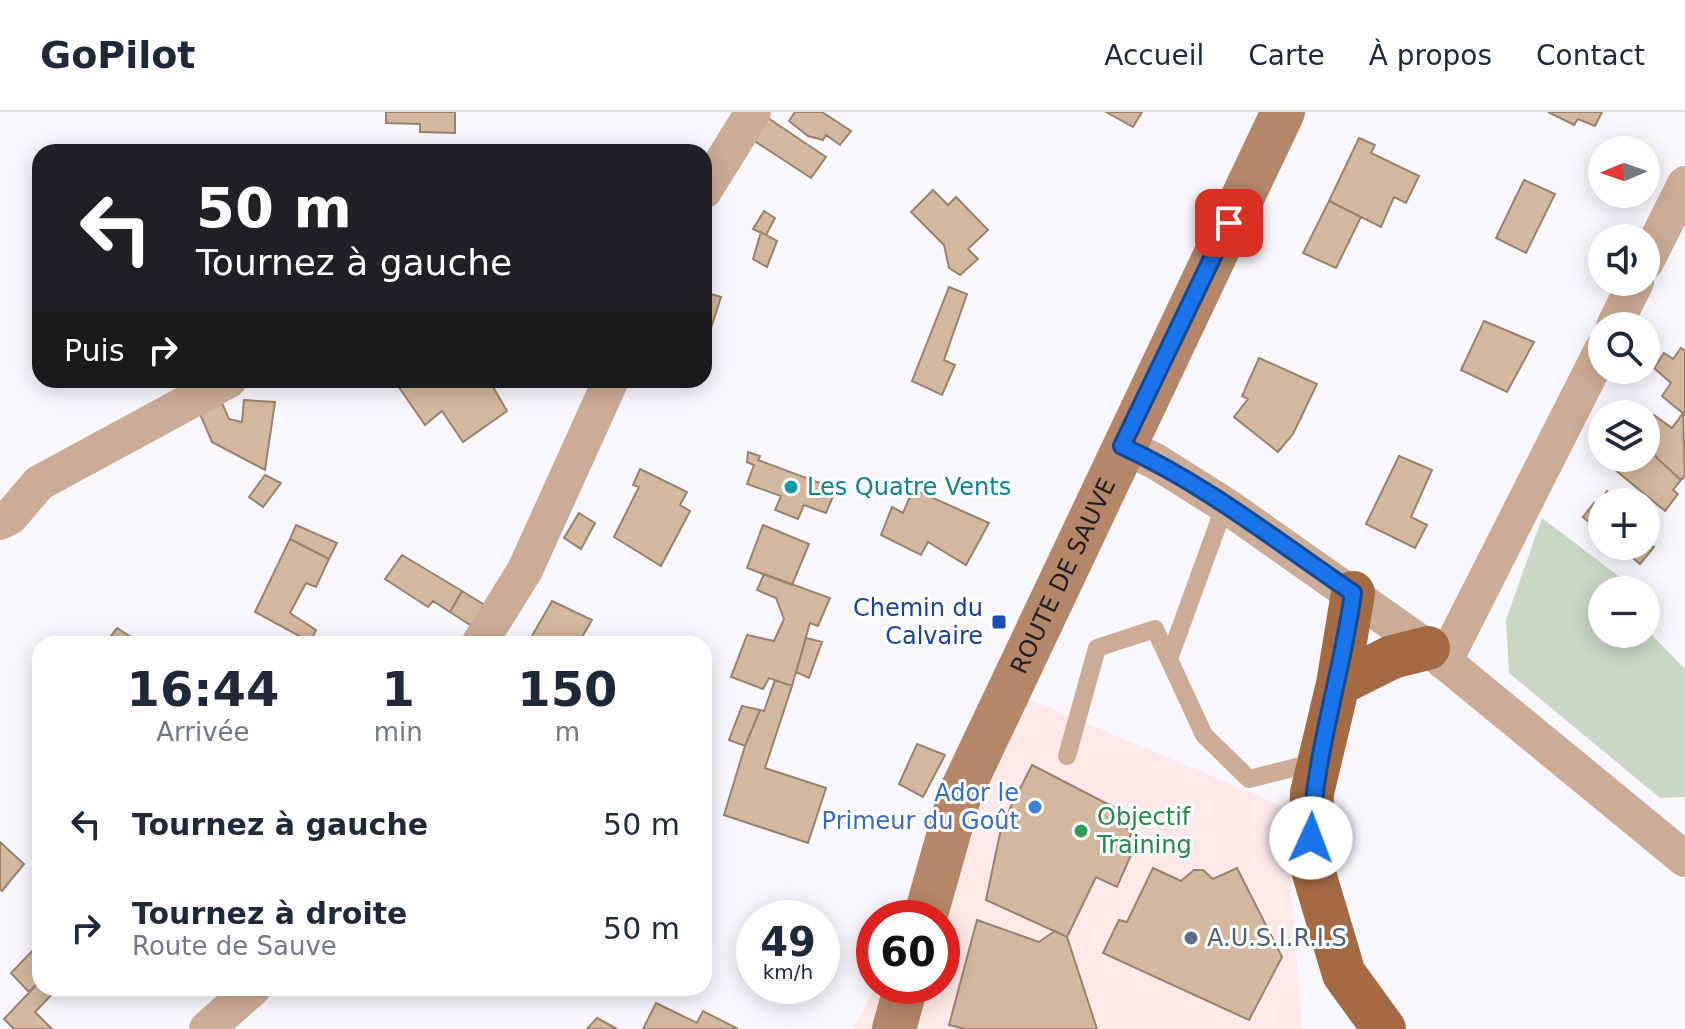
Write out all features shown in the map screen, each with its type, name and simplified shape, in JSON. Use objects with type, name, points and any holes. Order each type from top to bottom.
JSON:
[{"type":"main road","name":"ROUTE DE SAUVE","points":[[930,900],[960,794],[1122,446],[1283,112]]},
{"type":"main road","points":[[1353,593],[1338,684],[1312,793],[1310,860],[1344,974],[1384,1029]]},
{"type":"main road","points":[[1338,684],[1392,657],[1436,655]]},
{"type":"main road","points":[[894,1029],[901,1004]]},
{"type":"street","points":[[712,178],[753,112]]},
{"type":"street","points":[[1660,234],[1685,184]]},
{"type":"street","points":[[1436,655],[1588,376]]},
{"type":"street","points":[[0,522],[10,517],[39,483],[214,388]]},
{"type":"street","points":[[484,636],[525,570],[607,388]]},
{"type":"street","points":[[1122,446],[1155,461],[1225,505],[1353,593],[1681,847]]},
{"type":"street","points":[[207,1029],[244,996]]},
{"type":"lane","points":[[1169,659],[1225,505]]},
{"type":"lane","points":[[1067,756],[1097,648],[1155,629],[1204,735],[1249,779],[1320,762]]},
{"type":"shaded area","points":[[1026,698],[1285,807],[1302,1029],[853,1029],[866,1004],[960,1004],[960,900],[920,900]]},
{"type":"green space","points":[[1542,518],[1588,553],[1588,560],[1597,560],[1619,576],[1588,576],[1588,648],[1660,648],[1660,643],[1685,669],[1685,797],[1660,798],[1509,673],[1506,620]]},
{"type":"building","points":[[386,112],[455,112],[455,133],[420,132],[420,124],[386,123]]},
{"type":"building","points":[[795,112],[822,112],[851,131],[840,145],[826,135],[823,140],[808,136],[789,121]]},
{"type":"building","points":[[1106,112],[1142,112],[1133,127]]},
{"type":"building","points":[[1548,112],[1602,112],[1595,126],[1578,119],[1574,125]]},
{"type":"building","points":[[768,118],[826,157],[811,178],[753,140]]},
{"type":"building","points":[[1359,138],[1375,145],[1371,153],[1419,176],[1406,203],[1394,197],[1381,227],[1329,201]]},
{"type":"building","points":[[1524,180],[1555,194],[1526,253],[1496,238]]},
{"type":"building","points":[[933,190],[948,205],[956,197],[988,230],[968,249],[978,259],[960,275],[949,268],[944,245],[911,212]]},
{"type":"building","points":[[1329,201],[1361,217],[1336,268],[1303,253]]},
{"type":"building","points":[[764,211],[775,218],[766,235],[753,229]]},
{"type":"building","points":[[761,232],[777,241],[767,267],[753,259]]},
{"type":"building","points":[[949,287],[967,294],[944,360],[955,365],[942,395],[912,381]]},
{"type":"building","points":[[712,294],[721,297],[712,325]]},
{"type":"building","points":[[1484,321],[1534,342],[1507,392],[1461,370]]},
{"type":"building","points":[[1681,348],[1685,351],[1685,415],[1662,396],[1671,383],[1660,373],[1660,359],[1664,353],[1673,359]]},
{"type":"building","points":[[1259,358],[1317,384],[1293,434],[1278,452],[1234,417],[1248,399],[1242,396]]},
{"type":"building","points":[[399,388],[494,388],[507,411],[463,442],[442,411],[425,425]]},
{"type":"building","points":[[244,400],[275,402],[265,470],[212,442],[200,414],[222,403],[229,419],[242,422]]},
{"type":"building","points":[[1683,413],[1685,476],[1681,480],[1660,461],[1660,419],[1672,428]]},
{"type":"building","name":"Les Quatre Vents","points":[[748,452],[760,456],[758,460],[836,489],[826,513],[804,505],[798,519],[775,510],[781,496],[747,484],[754,465],[747,462]]},
{"type":"building","points":[[1399,456],[1432,470],[1411,517],[1427,525],[1415,548],[1366,524]]},
{"type":"building","points":[[1660,461],[1681,480],[1673,490],[1678,494],[1665,511],[1660,507],[1660,488],[1637,488],[1618,472],[1660,472]]},
{"type":"building","points":[[640,469],[687,492],[680,505],[690,511],[661,566],[614,537],[639,487],[633,485]]},
{"type":"building","points":[[265,475],[281,483],[263,507],[249,497]]},
{"type":"building","points":[[913,489],[989,523],[966,565],[928,542],[921,555],[881,535],[892,507],[903,513]]},
{"type":"building","points":[[579,513],[595,523],[581,549],[564,538]]},
{"type":"building","points":[[296,525],[337,543],[329,559],[290,539]]},
{"type":"building","points":[[763,525],[809,544],[792,585],[747,568]]},
{"type":"building","points":[[290,539],[329,559],[316,587],[306,583],[290,613],[316,630],[313,636],[299,636],[255,612]]},
{"type":"building","points":[[402,555],[462,591],[450,612],[433,601],[428,607],[385,579]]},
{"type":"building","points":[[764,574],[830,598],[818,626],[810,623],[792,686],[769,678],[763,689],[731,677],[747,635],[774,641],[784,619],[776,598],[757,590]]},
{"type":"building","points":[[462,591],[488,607],[475,628],[450,612]]},
{"type":"building","points":[[552,601],[592,620],[583,636],[532,636]]},
{"type":"building","points":[[117,628],[130,636],[111,636]]},
{"type":"building","points":[[806,638],[822,642],[809,678],[796,672]]},
{"type":"building","points":[[775,680],[792,686],[765,768],[826,788],[808,843],[724,815],[745,746],[760,710],[764,711]]},
{"type":"building","points":[[742,706],[760,710],[745,746],[729,740]]},
{"type":"building","points":[[917,744],[945,755],[923,797],[899,784]]},
{"type":"building","points":[[1032,765],[1125,813],[1119,824],[1132,831],[1127,845],[1134,848],[1117,887],[1096,877],[1067,937],[986,900],[1002,824]]},
{"type":"building","points":[[0,842],[24,864],[2,891],[0,890]]},
{"type":"building","name":"A.U.S.I.R.I.S","points":[[1153,868],[1181,881],[1194,870],[1203,870],[1213,879],[1237,868],[1282,957],[1249,1020],[1103,953],[1119,920],[1127,922]]},
{"type":"building","points":[[977,920],[1039,942],[1055,931],[1067,937],[1097,1029],[965,1029],[949,1025],[955,1004],[960,1004],[960,984]]},
{"type":"building","points":[[32,951],[32,989],[29,992],[11,973]]},
{"type":"building","points":[[32,989],[32,996],[50,996],[35,1012],[52,1029],[14,1029],[4,1019]]},
{"type":"building","points":[[656,1003],[697,1023],[703,1011],[738,1029],[643,1029]]},
{"type":"building","points":[[597,1018],[617,1029],[587,1029]]},
{"type":"place","name":"Les Quatre Vents","points":[[791,487]]},
{"type":"place","name":"Chemin du Calvaire","points":[[999,622]]},
{"type":"place","name":"Ador le Primeur du Goût","points":[[1035,807]]},
{"type":"place","name":"Objectif Training","points":[[1081,831]]},
{"type":"place","name":"A.U.S.I.R.I.S","points":[[1191,938]]},
{"type":"route","points":[[1229,223],[1122,446],[1155,461],[1225,505],[1353,593],[1338,684],[1312,793],[1311,838]]}]
